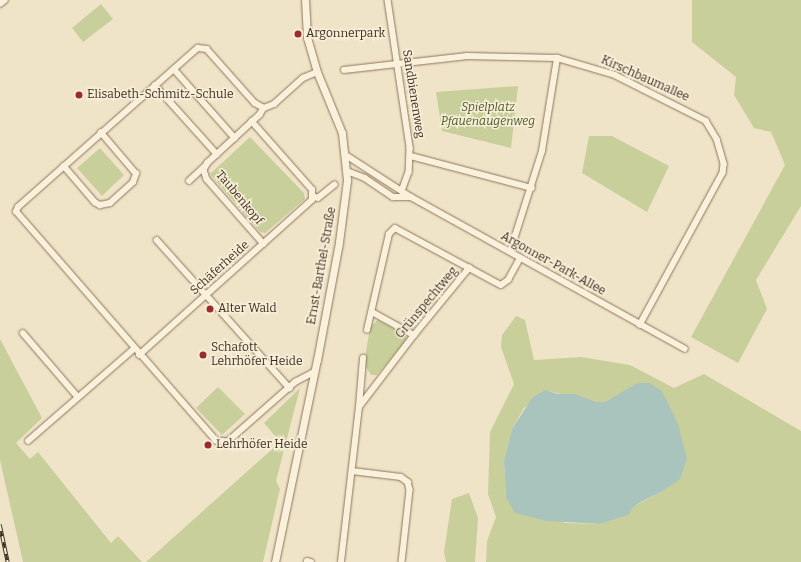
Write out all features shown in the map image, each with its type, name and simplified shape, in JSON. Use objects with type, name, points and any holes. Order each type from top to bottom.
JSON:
[{"type":"street","points":[[0,4],[5,0]]},
{"type":"street","name":"Ernst-Barthel-Straße","points":[[275,562],[339,242],[347,171],[346,155],[335,112],[317,72],[307,34],[305,0]]},
{"type":"street","name":"Sandbienenweg","points":[[388,0],[411,156],[402,191]]},
{"type":"street","points":[[264,108],[255,103],[203,47],[198,48],[18,207],[16,212],[139,355],[216,441],[228,442],[290,388],[308,374],[314,372]]},
{"type":"street","name":"Kirschbaumallee","points":[[344,70],[397,62],[490,55],[557,58],[614,75],[697,115],[710,126],[717,139],[724,164],[721,178],[640,325]]},
{"type":"street","points":[[510,252],[532,188],[542,151],[557,58]]},
{"type":"street","points":[[174,69],[235,138]]},
{"type":"street","name":"Taubenkopf","points":[[189,181],[252,122],[264,108],[274,104],[303,78],[317,72]]},
{"type":"street","name":"Taubenkopf","points":[[155,85],[217,154]]},
{"type":"street","points":[[252,122],[312,190],[313,196]]},
{"type":"street","points":[[64,166],[95,202],[100,205],[110,203],[133,182],[136,174],[101,133]]},
{"type":"street","name":"Argonner-Park-Allee","points":[[346,155],[411,197],[640,325],[686,349]]},
{"type":"street","points":[[411,156],[532,188]]},
{"type":"street","name":"Taubenkopf","points":[[208,163],[204,170],[207,178],[264,244]]},
{"type":"street","name":"Argonner-Park-Allee","points":[[347,171],[365,178],[393,197],[411,197]]},
{"type":"street","name":"Schäferheide","points":[[139,355],[310,204],[313,196],[318,198],[334,185]]},
{"type":"street","points":[[368,330],[388,234],[395,228],[469,268]]},
{"type":"street","points":[[157,240],[290,388]]},
{"type":"street","name":"Grünspechtweg","points":[[358,407],[414,334],[469,268],[503,284],[508,280],[520,258]]},
{"type":"street","points":[[372,312],[414,334]]},
{"type":"street","points":[[23,333],[78,397]]},
{"type":"street","points":[[28,441],[134,349]]},
{"type":"street","points":[[341,562],[363,358]]},
{"type":"street","points":[[352,471],[401,477],[408,482],[410,490],[402,562]]},
{"type":"green space","points":[[692,0],[801,0],[801,206],[756,280],[767,309],[738,363],[691,337],[785,165],[771,132],[754,128],[734,95],[736,77],[692,42]]},
{"type":"green space","points":[[101,4],[113,19],[83,42],[72,28]]},
{"type":"green space","name":"Spielplatz Pfauenaugenweg","points":[[518,86],[511,148],[442,131],[436,92]]},
{"type":"green space","points":[[589,136],[612,136],[669,166],[647,212],[582,173]]},
{"type":"green space","points":[[250,137],[304,193],[305,199],[265,233],[260,232],[210,174]]},
{"type":"green space","points":[[100,148],[124,175],[102,196],[77,168]]},
{"type":"green space","points":[[516,316],[525,320],[534,360],[581,357],[630,365],[674,388],[704,374],[801,431],[801,562],[486,562],[487,541],[496,517],[488,494],[490,432],[514,384],[501,347],[502,335]],"holes":[[[548,391],[596,402],[604,402],[620,393],[663,491],[600,524],[565,523],[506,497],[504,461],[512,429],[524,408]]]},
{"type":"green space","points":[[378,320],[405,334],[407,339],[377,375],[371,375],[364,364],[370,327]]},
{"type":"green space","points":[[0,339],[42,418],[16,443],[30,459],[38,452],[111,543],[118,536],[142,562],[23,562],[0,460]]},
{"type":"green space","points":[[218,387],[245,414],[222,435],[196,408]]},
{"type":"green space","points":[[300,388],[276,481],[280,489],[263,562],[146,562],[280,442],[264,423]]},
{"type":"green space","points":[[469,493],[478,518],[475,562],[446,562],[444,552],[452,499]]},
{"type":"water","points":[[638,383],[649,383],[662,391],[678,424],[687,459],[680,479],[663,491],[639,503],[631,509],[630,514],[600,524],[547,521],[515,513],[506,497],[504,461],[512,429],[532,398],[545,390],[558,394],[575,394],[596,402],[604,402]]},
{"type":"railway","points":[[0,525],[8,562]]},
{"type":"place","name":"Argonnerpark","points":[[298,34]]},
{"type":"place","name":"Elisabeth-Schmitz-Schule","points":[[79,95]]},
{"type":"place","name":"Alter Wald","points":[[210,309]]},
{"type":"place","name":"Schafott Lehrhöfer Heide","points":[[203,355]]},
{"type":"place","name":"Lehrhöfer Heide","points":[[208,445]]}]
